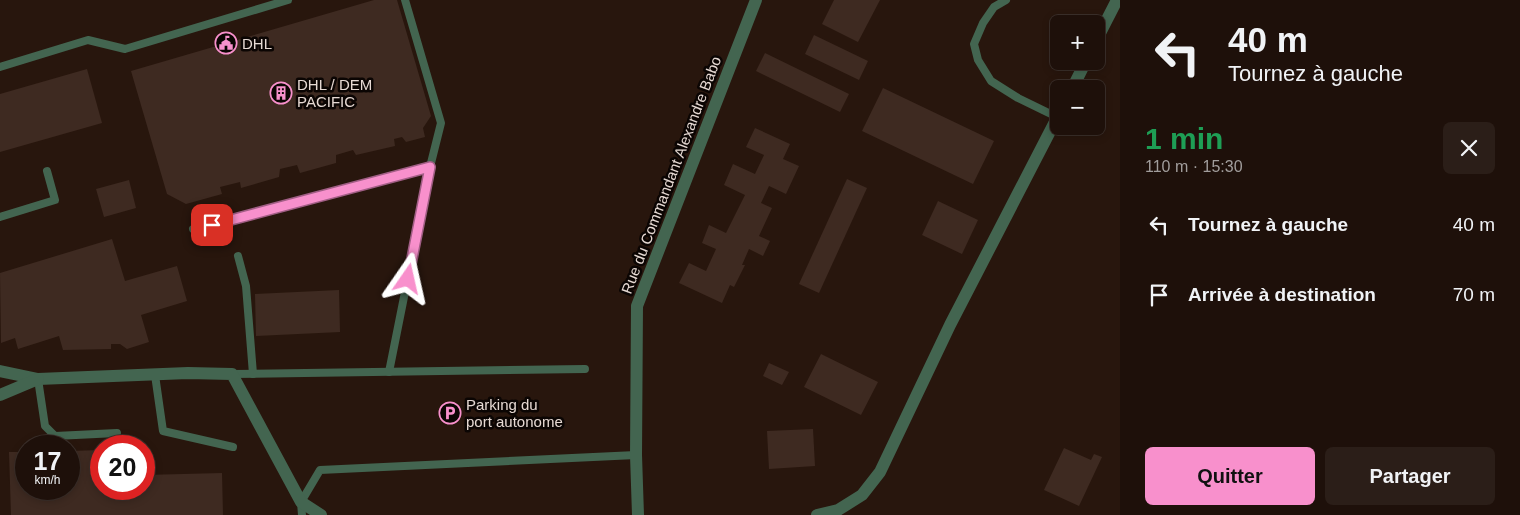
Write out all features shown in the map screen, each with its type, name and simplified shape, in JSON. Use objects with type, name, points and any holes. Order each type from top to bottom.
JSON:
[{"type":"street","name":"Rue du Commandant Alexandre Babo","points":[[638,515],[636,455],[637,306],[756,0]]},
{"type":"street","points":[[1105,23],[1117,0]]},
{"type":"street","points":[[817,515],[838,510],[862,495],[880,472],[950,325],[1050,131]]},
{"type":"street","points":[[0,371],[38,379],[232,374],[302,508],[321,515]]},
{"type":"street","points":[[0,395],[38,379]]},
{"type":"lane","points":[[0,67],[88,40],[125,49],[288,0]]},
{"type":"lane","points":[[389,372],[430,167],[441,123],[405,0]]},
{"type":"lane","points":[[1006,0],[994,8],[974,44],[978,60],[991,81],[1018,98],[1050,112]]},
{"type":"lane","points":[[193,230],[430,167]]},
{"type":"lane","points":[[0,217],[55,200],[48,171]]},
{"type":"lane","points":[[238,256],[246,286],[253,374]]},
{"type":"lane","points":[[232,374],[585,369]]},
{"type":"lane","points":[[155,375],[163,432],[233,447]]},
{"type":"lane","points":[[38,379],[45,426],[55,436],[117,433]]},
{"type":"lane","points":[[302,508],[320,470],[636,455]]},
{"type":"building","name":"DHL / DEM PACIFIC","points":[[374,0],[397,0],[431,116],[423,128],[425,137],[406,142],[402,137],[394,139],[395,146],[356,155],[353,150],[336,155],[336,163],[300,173],[297,165],[280,169],[279,177],[241,188],[240,182],[220,187],[222,194],[186,204],[167,194],[131,71]]},
{"type":"building","points":[[834,0],[880,0],[858,42],[822,24]]},
{"type":"building","points":[[814,35],[868,61],[859,80],[805,54]]},
{"type":"building","points":[[765,53],[849,94],[840,112],[756,71]]},
{"type":"building","points":[[87,69],[102,123],[0,152],[0,94]]},
{"type":"building","points":[[883,88],[994,141],[973,184],[862,131]]},
{"type":"building","points":[[755,128],[790,144],[783,159],[799,166],[786,194],[769,186],[761,203],[772,208],[759,236],[770,241],[763,256],[749,249],[742,265],[745,265],[734,287],[730,285],[722,303],[679,283],[689,263],[706,271],[716,249],[702,243],[709,225],[726,233],[745,195],[724,185],[733,164],[755,174],[764,155],[746,147]]},
{"type":"building","points":[[847,179],[867,188],[819,293],[799,284]]},
{"type":"building","points":[[129,180],[136,208],[104,217],[96,189]]},
{"type":"building","points":[[938,201],[978,220],[962,254],[922,235]]},
{"type":"building","points":[[112,239],[125,281],[177,266],[187,301],[141,315],[149,342],[127,349],[120,344],[111,344],[111,349],[63,350],[59,336],[18,349],[15,338],[1,343],[0,273]]},
{"type":"building","points":[[339,290],[340,332],[256,336],[255,294]]},
{"type":"building","points":[[821,354],[878,382],[861,415],[804,387]]},
{"type":"building","points":[[769,363],[789,372],[782,385],[763,376]]},
{"type":"building","points":[[813,429],[815,466],[769,469],[767,431]]},
{"type":"building","points":[[1064,448],[1091,460],[1094,454],[1102,457],[1079,506],[1044,490]]},
{"type":"building","points":[[90,450],[90,500],[155,500],[155,475],[222,473],[223,515],[11,515],[9,452],[15,452],[15,500],[80,500],[80,451]]},
{"type":"place","name":"DHL","points":[[226,43]]},
{"type":"place","name":"DHL / DEM PACIFIC","points":[[281,93]]},
{"type":"place","name":"Parking du port autonome","points":[[450,413]]},
{"type":"route","points":[[212,225],[430,167],[408,279]]}]
